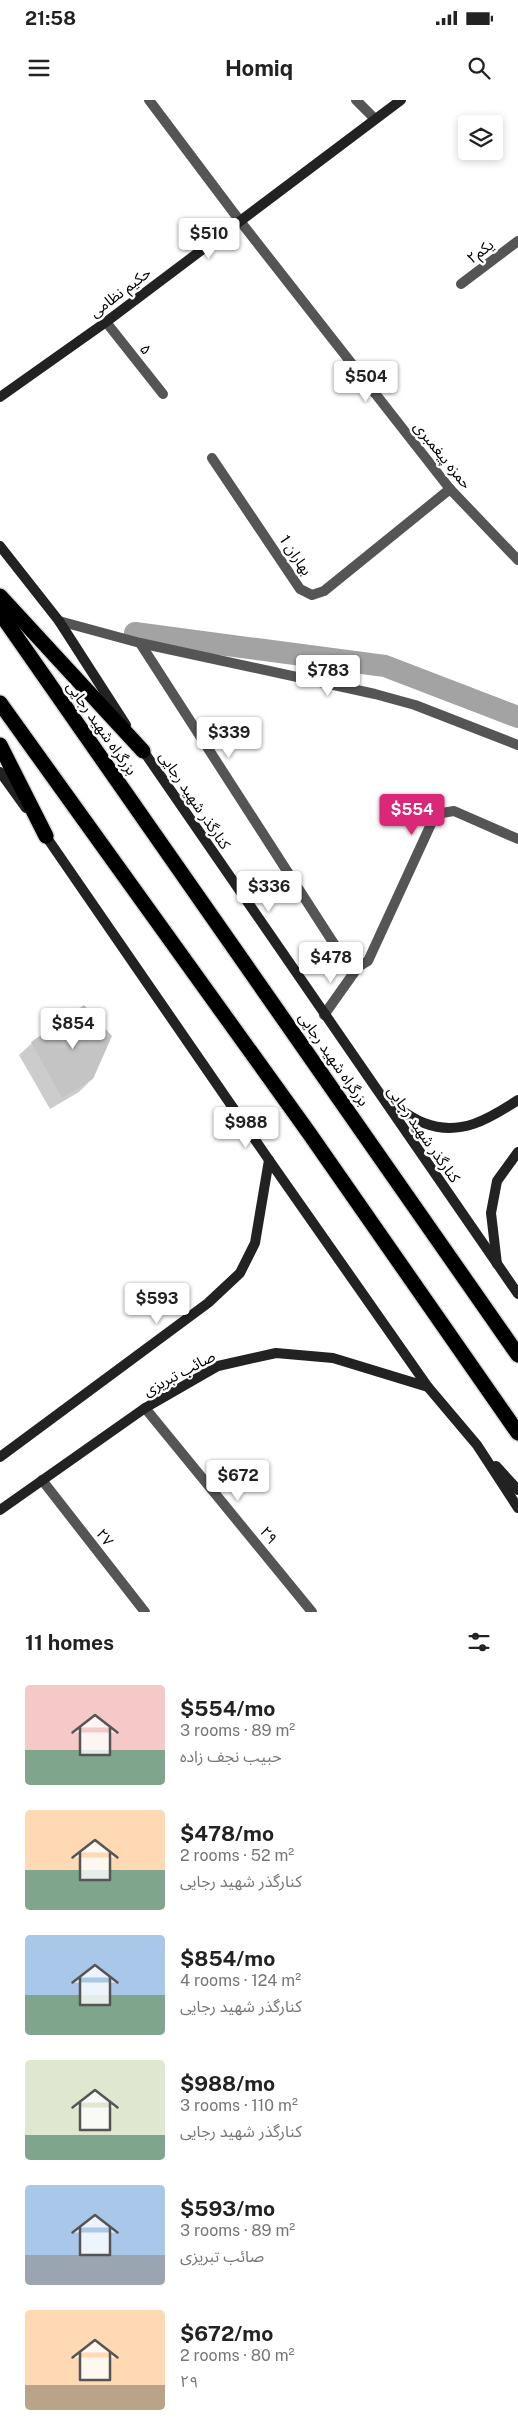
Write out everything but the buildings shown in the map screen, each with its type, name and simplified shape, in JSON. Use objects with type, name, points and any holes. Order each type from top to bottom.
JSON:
[{"type":"highway","points":[[0,596],[143,751]]},
{"type":"highway","name":"بزرگراه شهید رجایی","points":[[0,613],[518,1355]]},
{"type":"highway","points":[[0,703],[303,1125],[518,1434]]},
{"type":"highway","points":[[0,745],[46,836]]},
{"type":"main road","name":"حکیم نظامی","points":[[0,397],[106,322],[401,100]]},
{"type":"main road","name":"کنارگذر شهید رجایی","points":[[0,546],[59,621],[143,751],[518,1294]]},
{"type":"main road","points":[[0,772],[268,1160],[428,1387],[518,1490]]},
{"type":"main road","points":[[379,1095],[424,1123],[454,1128],[486,1121],[518,1100]]},
{"type":"main road","points":[[497,1266],[491,1213],[497,1182],[518,1152]]},
{"type":"main road","points":[[0,1457],[208,1303],[240,1273],[255,1243],[268,1160]]},
{"type":"main road","name":"صائب تبریزی","points":[[0,1510],[145,1408],[218,1366],[276,1353],[333,1358],[428,1387]]},
{"type":"main road","points":[[477,1445],[518,1508]]},
{"type":"street","name":"حمزه پیغمبری","points":[[149,100],[240,221],[450,489],[518,560]]},
{"type":"street","points":[[356,100],[375,119]]},
{"type":"street","name":"یکم۲","points":[[460,284],[518,241]]},
{"type":"street","name":"۵","points":[[106,322],[164,394]]},
{"type":"street","name":"بهاران 1","points":[[212,458],[300,589],[312,594],[324,591],[450,489]]},
{"type":"street","points":[[59,621],[140,643],[383,696],[415,705],[518,745]]},
{"type":"street","points":[[140,643],[347,964],[358,967]]},
{"type":"street","points":[[324,1015],[358,967],[368,962],[432,822],[442,813],[454,811],[518,839]]},
{"type":"street","name":"۲۹","points":[[145,1408],[312,1612]]},
{"type":"street","name":"۲۷","points":[[42,1480],[145,1612]]},
{"type":"waterway","points":[[135,633],[385,666],[518,717]]}]
